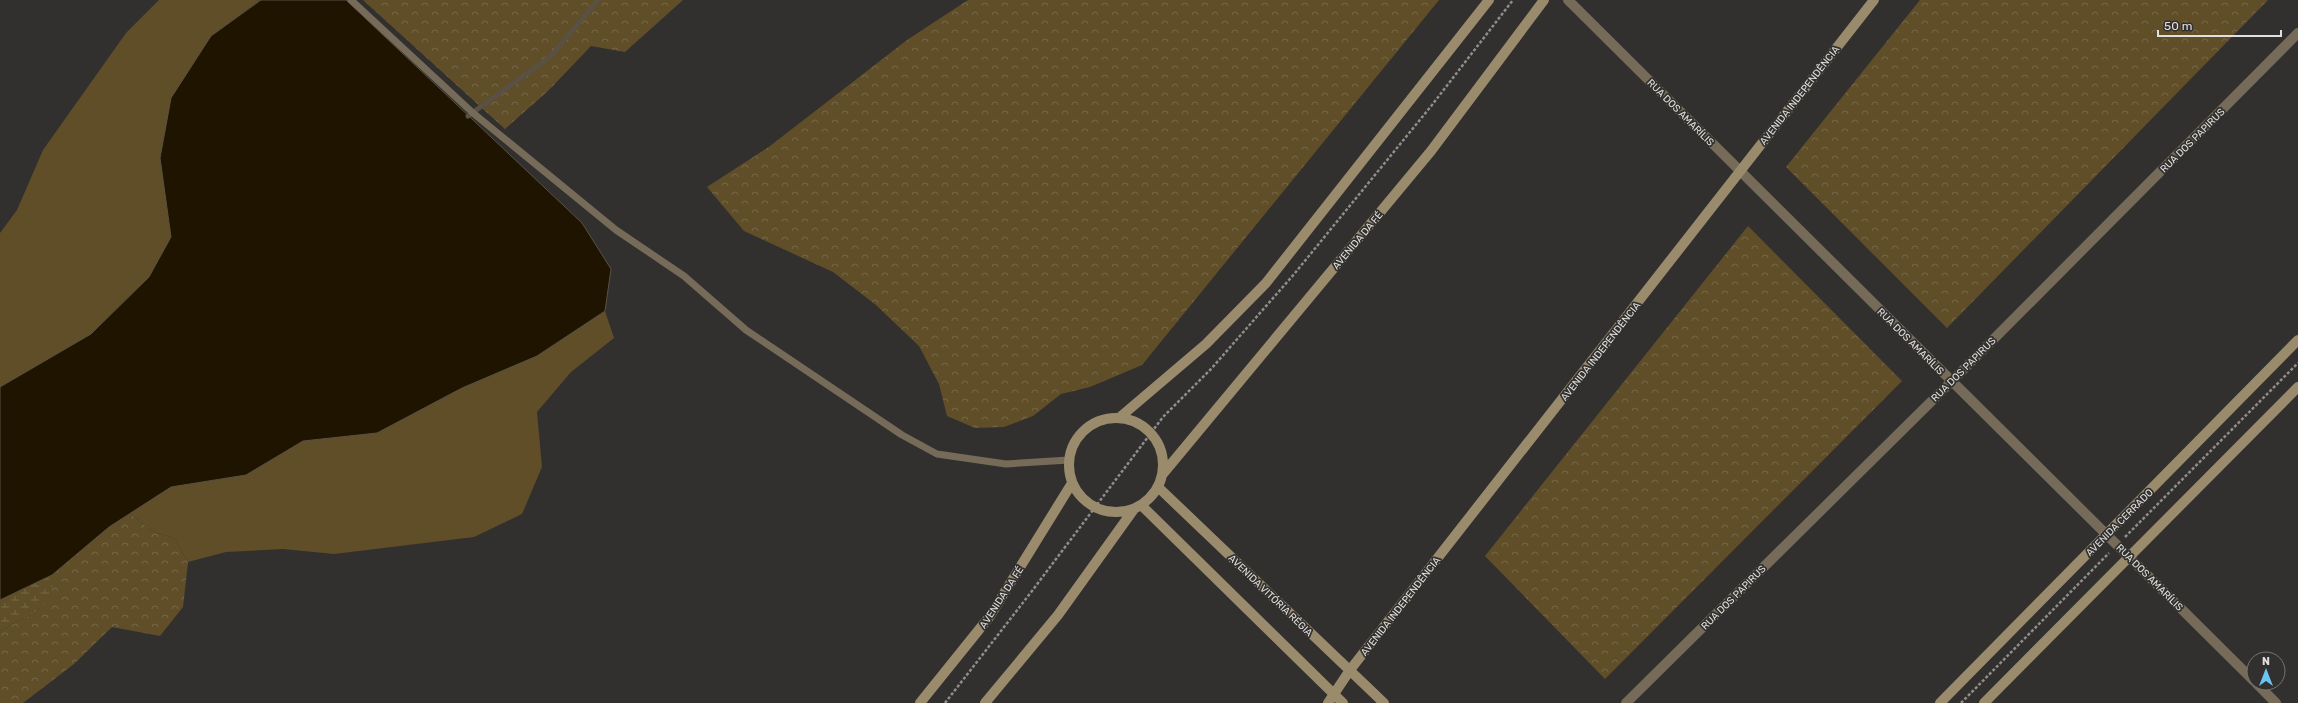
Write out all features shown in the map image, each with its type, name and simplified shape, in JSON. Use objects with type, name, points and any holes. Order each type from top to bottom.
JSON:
[{"type":"street","points":[[1119,418],[1206,344],[1266,283],[1488,0]]},
{"type":"street","name":"AVENIDA DA FÉ","points":[[1162,475],[1431,151],[1544,0]]},
{"type":"street","name":"RUA DOS AMARÍLIS","points":[[1568,0],[2246,673]]},
{"type":"street","name":"AVENIDA INDEPENDÊNCIA","points":[[1328,703],[1350,670],[1874,0]]},
{"type":"street","name":"RUA DOS PAPIRUS","points":[[1626,703],[1952,381],[2298,33]]},
{"type":"street","name":"AVENIDA CERRADO","points":[[1940,703],[2298,340]]},
{"type":"street","points":[[1984,703],[2298,387]]},
{"type":"street","points":[[985,703],[1058,616],[1137,507],[1150,498],[1158,487],[1162,475],[1163,462],[1160,449],[1150,433],[1133,421],[1119,418],[1105,419],[1091,424],[1080,434],[1072,446],[1069,460],[1072,483],[1078,494],[1095,507],[1110,512],[1137,507]]},
{"type":"street","name":"AVENIDA DA FÉ","points":[[920,703],[990,616],[1072,483]]},
{"type":"street","name":"AVENIDA VITÓRIA RÉGIA","points":[[1158,487],[1384,703]]},
{"type":"street","points":[[1137,507],[1343,703]]},
{"type":"street","name":"RUA DOS AMARÍLIS","points":[[2264,691],[2276,703]]},
{"type":"lane","points":[[351,0],[473,113],[616,230],[684,276],[746,330],[902,435],[937,454],[1006,464],[1069,460]]},
{"type":"path","points":[[945,703],[1150,433],[1163,417],[1211,369],[1295,273],[1432,105],[1513,0]]},
{"type":"path","points":[[1961,703],[2298,362]]},
{"type":"green space","points":[[159,0],[260,0],[211,36],[160,158],[171,237],[149,277],[91,334],[0,387],[0,233],[17,210],[43,150],[126,33]]},
{"type":"green space","points":[[363,0],[683,0],[625,52],[591,46],[548,91],[505,129]]},
{"type":"green space","points":[[968,0],[1439,0],[1142,365],[1090,387],[1061,394],[1033,416],[1004,427],[975,428],[947,416],[939,384],[919,346],[876,305],[833,272],[744,231],[707,187],[770,146],[907,40]]},
{"type":"green space","points":[[1920,0],[2268,0],[1947,328],[1786,167]]},
{"type":"green space","points":[[1748,226],[1902,381],[1605,679],[1485,556]]},
{"type":"green space","points":[[605,311],[614,338],[571,372],[537,412],[542,467],[522,514],[474,537],[334,554],[283,549],[226,552],[188,562],[174,538],[154,532],[129,513],[171,487],[246,475],[303,441],[377,433],[462,388],[537,356]]},
{"type":"green space","points":[[129,513],[154,532],[174,538],[188,562],[183,607],[160,636],[112,627],[74,664],[23,703],[0,703],[0,631],[34,613],[51,598],[52,575],[109,527]]},
{"type":"green space","points":[[52,575],[52,598],[34,613],[0,631],[0,600]]},
{"type":"shaded area","points":[[261,0],[346,0],[582,223],[611,269],[605,311],[537,356],[462,388],[377,433],[303,441],[246,475],[171,487],[109,527],[52,575],[0,600],[0,387],[91,334],[149,277],[171,237],[160,158],[171,98],[211,36]]},
{"type":"waterway","points":[[468,116],[551,56],[598,0]]}]
